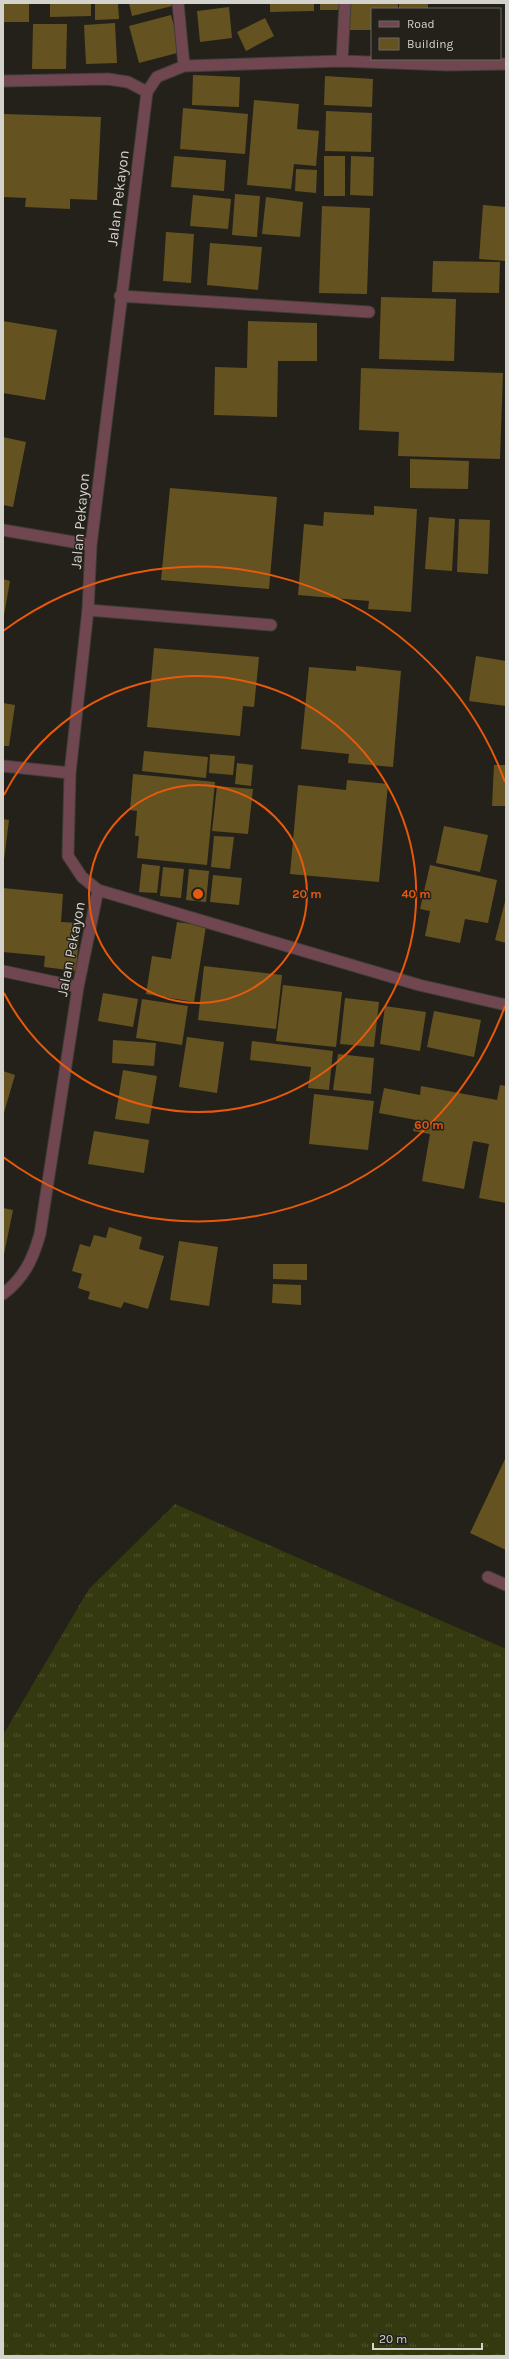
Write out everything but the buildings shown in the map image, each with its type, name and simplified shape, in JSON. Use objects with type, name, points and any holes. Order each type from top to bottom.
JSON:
[{"type":"street","points":[[178,3],[184,66]]},
{"type":"street","points":[[342,61],[345,3]]},
{"type":"street","points":[[3,81],[108,79],[128,82],[147,92],[158,77],[184,66],[342,61],[447,65],[506,64]]},
{"type":"street","name":"Jalan Pekayon","points":[[3,1294],[15,1285],[26,1271],[33,1256],[40,1234],[78,987],[98,890],[82,877],[68,856],[70,773],[88,610],[91,545],[120,296],[147,92]]},
{"type":"street","points":[[120,296],[369,312]]},
{"type":"street","points":[[3,530],[91,545]]},
{"type":"street","points":[[88,610],[271,626]]},
{"type":"street","points":[[3,766],[70,773]]},
{"type":"street","points":[[98,890],[419,985],[506,1005]]},
{"type":"street","points":[[3,971],[78,987]]},
{"type":"street","points":[[488,1577],[506,1585]]},
{"type":"green space","points":[[175,1504],[506,1649],[506,2356],[3,2356],[3,1735],[89,1589]]}]
